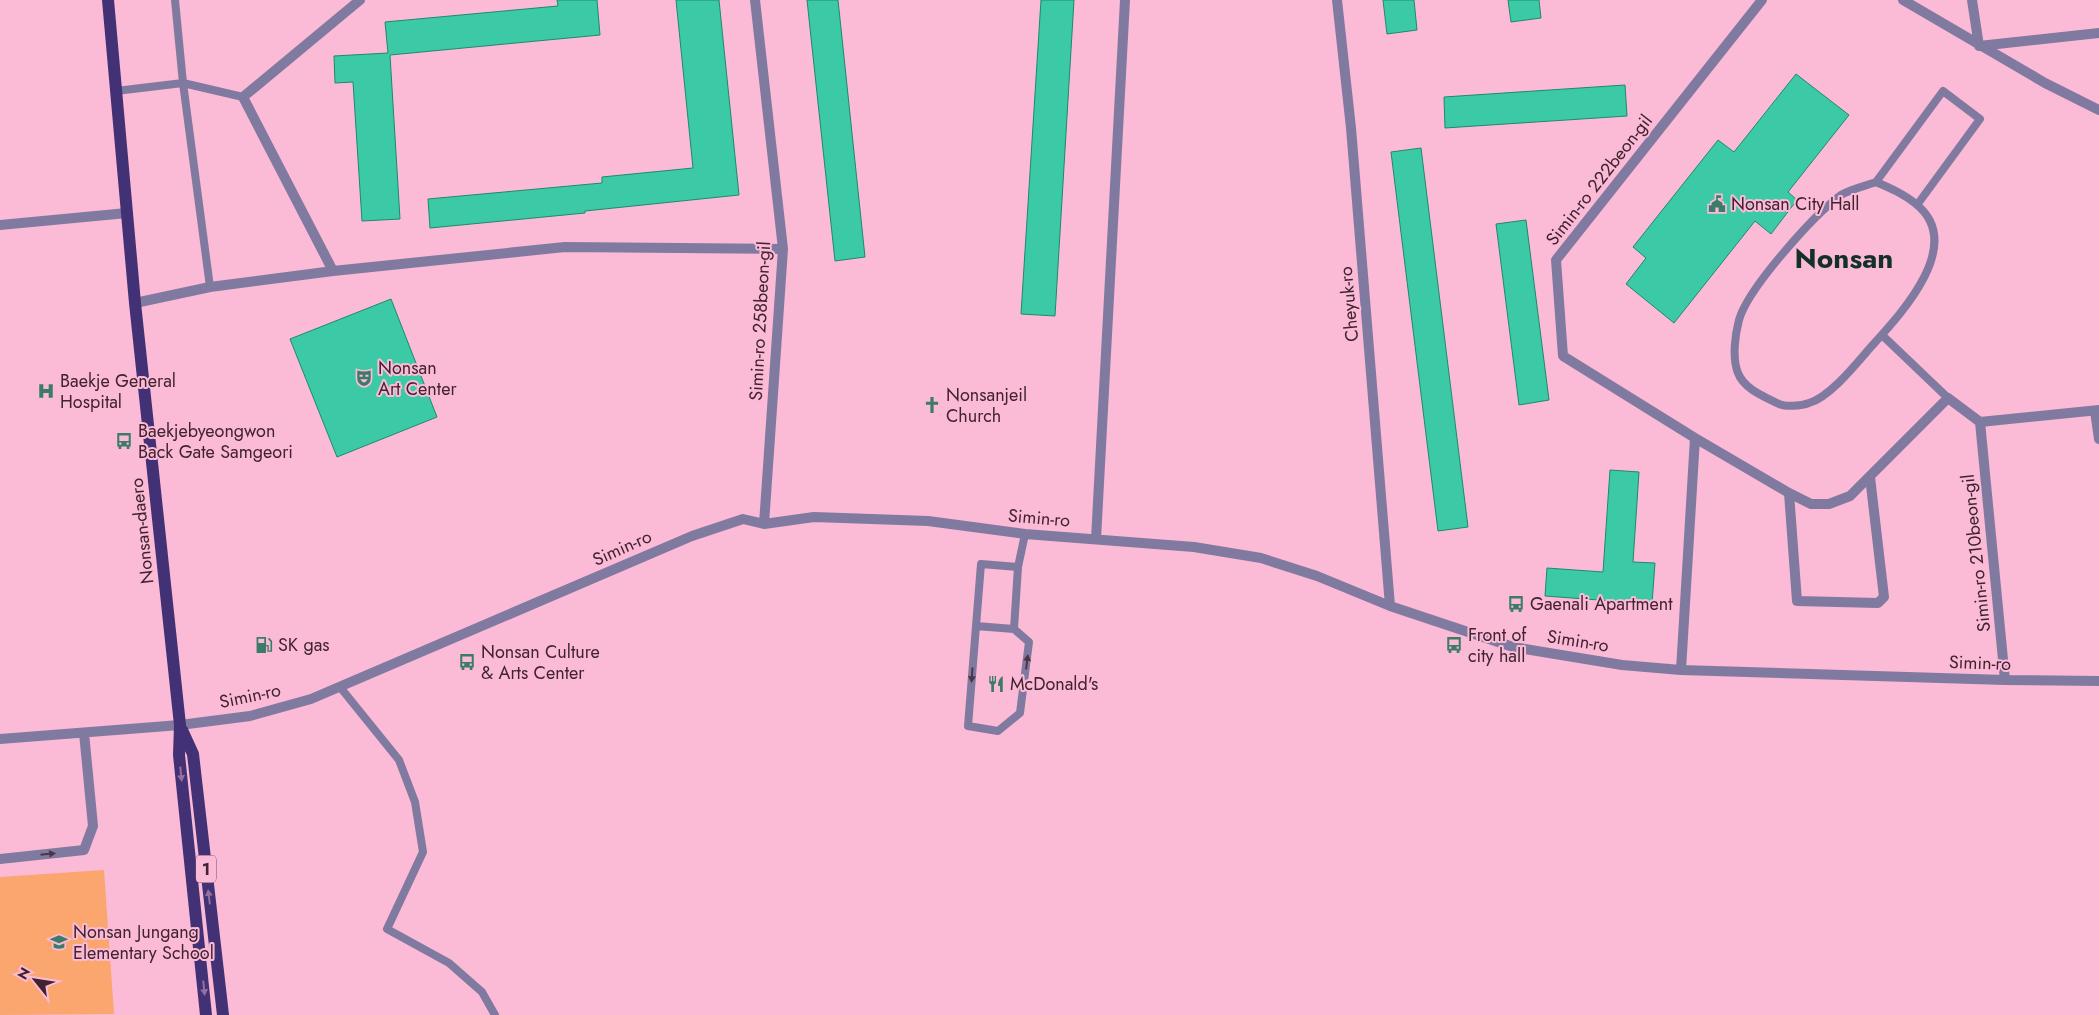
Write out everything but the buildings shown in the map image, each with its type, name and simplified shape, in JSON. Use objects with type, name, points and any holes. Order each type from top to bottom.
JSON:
[{"type":"main road","name":"Nonsan-daero","points":[[108,0],[135,303],[180,725],[179,755],[206,1015]]},
{"type":"main road","name":"Nonsan-daero","points":[[180,725],[193,754],[223,1015]]},
{"type":"street","points":[[333,271],[242,97],[360,0]]},
{"type":"street","name":"Simin-ro 258beon-gil","points":[[755,0],[783,249],[764,524]]},
{"type":"street","points":[[1096,539],[1125,0]]},
{"type":"street","name":"Cheyuk-ro","points":[[1337,0],[1352,148],[1390,606]]},
{"type":"street","name":"Simin-ro 222beon-gil","points":[[1694,438],[1564,356],[1556,260],[1762,0]]},
{"type":"street","points":[[1903,0],[1979,46],[2099,110]]},
{"type":"street","points":[[1972,0],[1979,46]]},
{"type":"street","points":[[1979,46],[2099,33]]},
{"type":"street","points":[[0,225],[127,213]]},
{"type":"street","points":[[135,303],[210,287],[333,271],[565,247],[783,249]]},
{"type":"street","points":[[1682,670],[1694,438],[1788,493],[1811,504],[1829,504],[1850,496],[1948,398],[1980,422],[2097,410],[2099,438]]},
{"type":"street","name":"Simin-ro 210beon-gil","points":[[1980,422],[2005,680]]},
{"type":"street","points":[[1788,493],[1797,601],[1878,603],[1884,596],[1870,477]]},
{"type":"street","name":"Simin-ro","points":[[0,739],[180,725],[250,716],[311,699],[692,536],[742,519],[764,524],[814,517],[928,521],[1025,534],[1194,547],[1261,558],[1317,576],[1390,606],[1513,647],[1622,665],[1682,670],[2099,681]]},
{"type":"street","points":[[0,859],[84,850],[94,826],[84,733]]},
{"type":"lane","points":[[174,0],[210,287]]},
{"type":"lane","points":[[116,91],[183,83],[242,97]]},
{"type":"lane","points":[[1876,182],[1895,190],[1917,205],[1929,219],[1935,244],[1926,276],[1906,308],[1882,335],[1835,386],[1810,403],[1783,406],[1755,392],[1738,373],[1735,348],[1739,319],[1754,290],[1814,218],[1843,194],[1876,182],[1943,91],[1980,119],[1917,205]]},
{"type":"lane","points":[[1882,335],[1948,398]]},
{"type":"lane","points":[[1014,629],[1018,567],[1025,534]]},
{"type":"lane","points":[[976,626],[1014,629],[1029,642],[1020,713],[998,731],[968,726],[976,626],[981,564],[1018,567]]},
{"type":"lane","points":[[340,687],[399,760],[415,802],[423,852],[387,929],[449,963],[482,992],[495,1015]]},
{"type":"shaded area","name":"Nonsan Jungang Elementary School","points":[[104,870],[114,1014],[0,1015],[0,877]]},
{"type":"place","name":"Nonsan City Hall","points":[[1717,204]]},
{"type":"place","name":"Nonsan Art Center","points":[[364,378]]},
{"type":"place","name":"Baekje General Hospital","points":[[46,391]]},
{"type":"place","name":"Nonsanjeil Church","points":[[932,405]]},
{"type":"place","name":"Baekjebyeongwon Back Gate Samgeori","points":[[124,441]]},
{"type":"place","name":"Gaenali Apartment","points":[[1516,604]]},
{"type":"place","name":"SK gas","points":[[264,645]]},
{"type":"place","name":"Front of city hall","points":[[1454,645]]},
{"type":"place","name":"Nonsan Culture & Arts Center","points":[[467,662]]},
{"type":"place","name":"McDonald's","points":[[996,684]]},
{"type":"place","name":"Nonsan Jungang Elementary School","points":[[59,942]]},
{"type":"district","name":"Nonsan","points":[[1844,258]]}]
